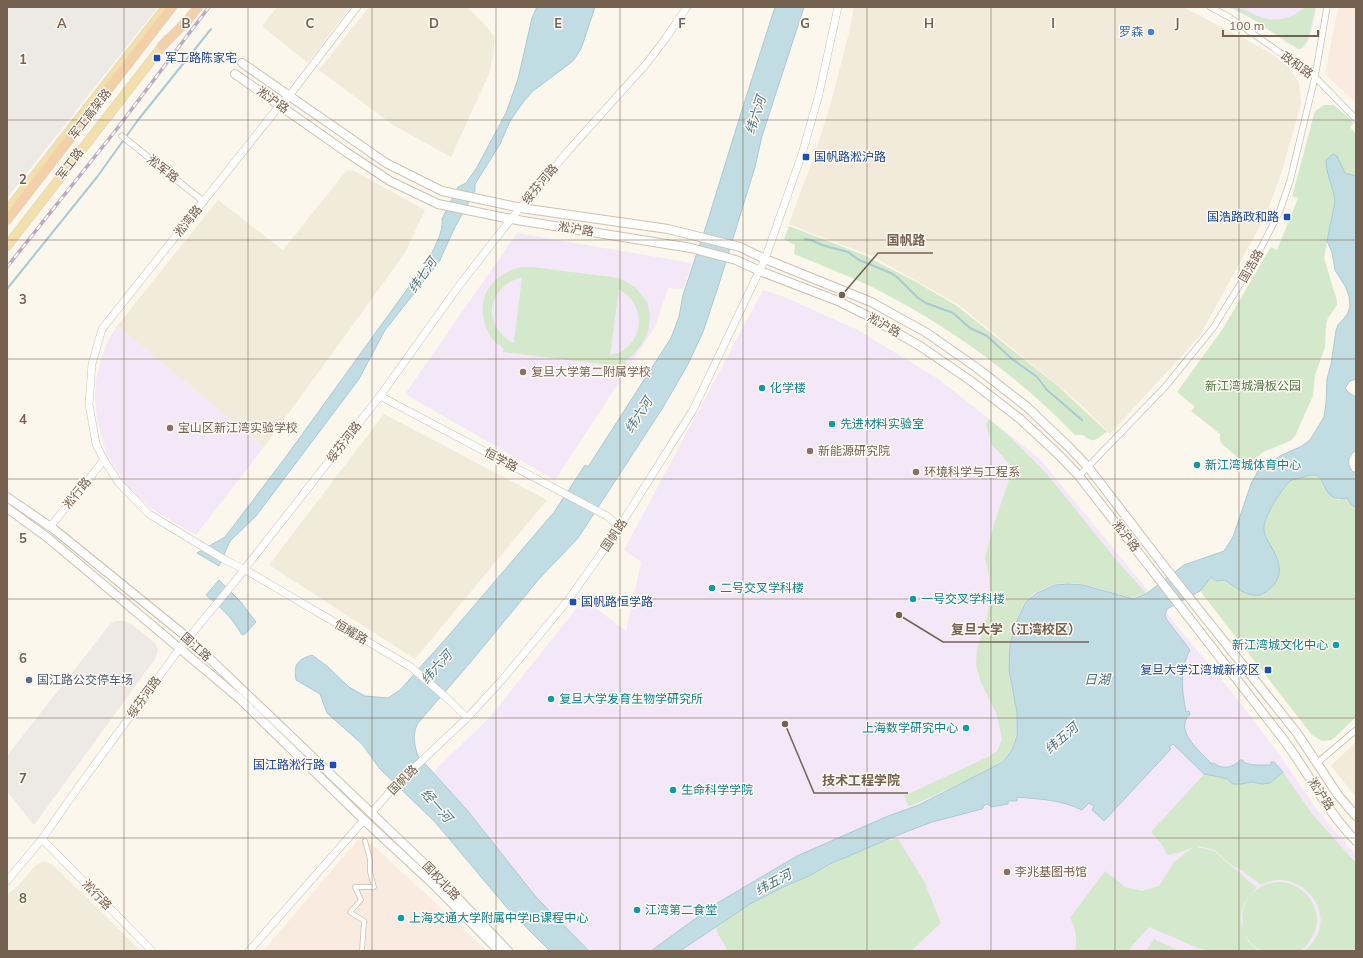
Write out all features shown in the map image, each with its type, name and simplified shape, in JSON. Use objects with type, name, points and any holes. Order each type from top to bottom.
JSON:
[{"type":"highway","name":"军工高架路","points":[[7,220],[172,7]]},
{"type":"highway","points":[[162,46],[187,21],[198,7]]},
{"type":"main road","name":"军工路","points":[[7,211],[166,7]]},
{"type":"main road","name":"军工路","points":[[7,246],[193,7]]},
{"type":"main road","name":"淞沪路","points":[[242,63],[386,163],[442,191],[521,208],[668,229],[740,247],[765,259],[871,302],[927,333],[977,368],[1027,407],[1067,445],[1088,468],[1297,733],[1338,795],[1356,816]]},
{"type":"main road","name":"淞沪路","points":[[235,74],[390,181],[438,204],[512,219],[691,248],[736,260],[760,271],[838,301],[920,346],[971,381],[1019,418],[1080,476],[1281,737],[1322,798],[1356,841]]},
{"type":"main road","name":"国江路","points":[[7,497],[50,527],[188,638],[371,813]]},
{"type":"main road","name":"国江路","points":[[7,508],[48,538],[240,699],[364,820]]},
{"type":"main road","points":[[1305,771],[1317,763]]},
{"type":"main road","name":"国权北路","points":[[371,813],[433,872],[508,951]]},
{"type":"main road","name":"国权北路","points":[[364,820],[431,882],[499,951]]},
{"type":"street","name":"淞湾路","points":[[104,460],[96,444],[90,404],[92,364],[102,329],[280,105],[289,96],[357,7]]},
{"type":"street","name":"绥芬河路","points":[[7,881],[42,839],[180,648],[232,585],[380,396],[461,282],[568,151],[647,63],[687,7]]},
{"type":"street","name":"国帆路","points":[[249,951],[364,820],[398,784],[467,718],[507,674],[569,599],[620,527],[693,410],[760,271],[802,154],[819,94],[838,7]]},
{"type":"street","name":"政和路","points":[[1210,7],[1229,17],[1316,77],[1356,119]]},
{"type":"street","name":"国浩路","points":[[1080,476],[1159,395],[1213,328],[1252,265],[1279,213],[1290,181],[1316,77],[1327,7]]},
{"type":"street","name":"淞军路","points":[[122,136],[204,202]]},
{"type":"street","name":"恒学路","points":[[380,396],[600,512],[620,527]]},
{"type":"street","name":"淞行路","points":[[50,527],[104,460]]},
{"type":"street","name":"恒耀路","points":[[104,460],[119,483],[149,514],[224,560],[244,569],[411,667],[443,694],[467,718]]},
{"type":"street","points":[[137,613],[145,604]]},
{"type":"street","points":[[1317,763],[1356,730]]},
{"type":"street","name":"淞行路","points":[[42,839],[152,951]]},
{"type":"street","points":[[362,951],[364,921],[350,912],[361,900],[355,887],[374,887],[370,872],[370,859],[365,841]]},
{"type":"shaded area","points":[[7,7],[158,7],[7,198]]},
{"type":"shaded area","points":[[277,7],[350,7],[308,63],[262,26]]},
{"type":"shaded area","points":[[369,7],[467,7],[485,25],[495,38],[493,58],[488,76],[451,157],[393,125],[319,70]]},
{"type":"shaded area","points":[[854,7],[1183,7],[1271,53],[1287,66],[1295,76],[1299,83],[1301,104],[1281,174],[1265,217],[1199,337],[1110,434],[1077,401],[959,305],[872,256],[789,224],[830,106],[849,33]]},
{"type":"shaded area","points":[[1228,7],[1316,7],[1313,27],[1308,42],[1304,48],[1300,49],[1290,45],[1252,19]]},
{"type":"shaded area","points":[[1338,7],[1356,7],[1356,103],[1325,74]]},
{"type":"shaded area","points":[[347,170],[354,171],[425,210],[405,253],[264,447],[117,326],[218,200],[283,250]]},
{"type":"shaded area","name":"复旦大学第二附属学校","points":[[517,233],[692,263],[683,289],[668,288],[655,327],[555,480],[405,394]]},
{"type":"shaded area","points":[[763,290],[782,296],[856,329],[937,378],[1039,458],[1243,706],[1281,757],[1318,811],[1356,855],[1356,951],[573,951],[430,775],[490,717],[584,599],[626,631],[641,562],[624,550]]},
{"type":"shaded area","name":"宝山区新江湾实验学校","points":[[117,326],[264,447],[196,535],[155,511],[140,498],[126,484],[107,456],[97,419],[95,399],[96,379],[103,353]]},
{"type":"shaded area","points":[[384,414],[547,500],[415,659],[269,565]]},
{"type":"shaded area","points":[[125,621],[131,624],[156,644],[158,651],[155,659],[34,825],[7,791],[7,756],[111,623]]},
{"type":"shaded area","points":[[1356,742],[1356,797],[1331,766]]},
{"type":"shaded area","points":[[362,835],[487,951],[263,951]]},
{"type":"shaded area","points":[[43,861],[53,865],[141,951],[7,951],[7,895],[18,886],[35,866]]},
{"type":"green space","points":[[1231,7],[1246,10],[1260,17],[1272,20],[1290,17],[1305,7],[1316,7],[1308,39],[1302,48],[1298,49],[1253,19]]},
{"type":"green space","name":"新江湾城滑板公园","points":[[1324,105],[1334,105],[1354,123],[1350,127],[1356,134],[1356,176],[1345,173],[1334,196],[1335,202],[1324,258],[1337,305],[1328,318],[1326,324],[1325,347],[1315,375],[1313,396],[1295,436],[1290,441],[1263,452],[1248,466],[1223,445],[1220,441],[1220,434],[1191,411],[1195,407],[1177,392],[1222,330],[1271,247],[1277,250],[1298,198],[1292,197],[1315,111]]},
{"type":"green space","points":[[789,226],[864,255],[918,283],[957,306],[1059,387],[1107,432],[1095,440],[1090,440],[1083,435],[1075,435],[1030,392],[1005,372],[927,317],[872,287],[794,254],[795,245],[784,239]]},
{"type":"green space","points":[[521,267],[532,267],[619,278],[635,287],[647,302],[650,314],[647,335],[632,356],[627,359],[625,367],[503,352],[503,348],[492,339],[486,327],[483,316],[483,306],[488,288],[494,281],[511,270]],"holes":[[[522,277],[514,342],[513,343],[503,335],[496,326],[492,307],[495,298],[501,289],[510,282]],[[619,289],[630,298],[638,313],[639,320],[637,334],[633,340],[621,352],[610,355]]]},
{"type":"green space","points":[[989,419],[1011,438],[1047,474],[1117,561],[1146,593],[1132,598],[1083,584],[1068,583],[1055,584],[1036,592],[1026,601],[1015,625],[1009,646],[1009,669],[1017,712],[1016,737],[1011,750],[1002,762],[981,774],[909,807],[904,796],[990,756],[997,751],[1002,740],[997,715],[980,680],[976,665],[977,649],[987,617],[990,598],[989,575],[985,558],[995,521],[1013,468],[992,445],[986,424]]},
{"type":"green space","points":[[1312,475],[1320,479],[1331,495],[1338,500],[1347,498],[1356,508],[1356,717],[1332,740],[1322,741],[1312,735],[1200,591],[1211,577],[1217,581],[1225,580],[1239,589],[1252,594],[1263,594],[1271,586],[1278,577],[1280,569],[1278,559],[1264,533],[1266,521],[1273,505],[1283,489],[1292,480]]},
{"type":"green space","points":[[1283,772],[1313,815],[1356,863],[1356,951],[1305,951],[1317,936],[1321,921],[1319,909],[1314,899],[1306,890],[1296,884],[1284,880],[1273,881],[1261,885],[1240,869],[1233,866],[1214,850],[1199,846],[1197,847],[1214,851],[1257,888],[1251,894],[1257,889],[1271,883],[1278,882],[1293,885],[1307,895],[1315,908],[1317,924],[1306,946],[1297,952],[1264,950],[1256,948],[1244,932],[1248,941],[1258,951],[1209,951],[1198,948],[1149,927],[1129,951],[1075,951],[1076,934],[1070,918],[1105,871],[1125,887],[1142,891],[1159,886],[1174,862],[1194,847],[1178,853],[1167,855],[1163,846],[1151,832],[1204,774],[1227,779],[1233,784],[1252,782],[1262,784],[1270,783]],"holes":[[[1251,894],[1247,900],[1242,918],[1243,928],[1241,922],[1241,911],[1243,906],[1249,896]]]},
{"type":"green space","points":[[898,839],[924,881],[941,923],[911,951],[728,951],[718,934],[716,927],[750,903],[866,848]]},
{"type":"green space","points":[[1154,939],[1180,951],[1146,951]]},
{"type":"water","name":"纬七河","points":[[537,7],[595,7],[581,49],[573,61],[533,91],[524,101],[510,121],[500,144],[475,184],[475,191],[455,227],[439,262],[385,330],[359,379],[256,516],[230,541],[219,566],[197,553],[225,537],[285,458],[429,259],[442,229],[442,219],[458,187],[466,183],[476,169],[506,113],[518,79],[532,18]]},
{"type":"water","points":[[775,7],[804,7],[762,136],[755,167],[719,284],[703,332],[687,366],[662,409],[578,538],[539,579],[418,723],[414,735],[418,756],[467,810],[536,897],[589,951],[550,951],[508,909],[435,822],[380,769],[362,744],[327,713],[320,694],[296,680],[295,670],[299,661],[312,655],[327,666],[349,687],[365,696],[388,698],[400,690],[555,511],[585,465],[588,467],[671,338],[679,317],[683,295]]},
{"type":"water","points":[[1333,154],[1337,156],[1345,173],[1356,176],[1356,379],[1350,381],[1345,388],[1349,393],[1356,397],[1356,450],[1350,457],[1349,466],[1353,472],[1356,472],[1356,508],[1347,498],[1332,497],[1318,476],[1311,475],[1292,480],[1279,494],[1270,509],[1264,527],[1267,540],[1279,563],[1279,574],[1271,588],[1261,595],[1250,594],[1239,590],[1225,580],[1217,581],[1211,577],[1200,591],[1167,609],[1165,616],[1190,650],[1184,665],[1182,680],[1186,712],[1189,711],[1190,714],[1186,721],[1185,727],[1190,741],[1212,764],[1214,763],[1220,767],[1234,765],[1240,760],[1257,765],[1271,765],[1271,762],[1274,762],[1283,772],[1270,783],[1262,784],[1252,782],[1233,784],[1227,779],[1204,774],[1173,744],[1169,747],[1171,749],[1104,821],[1092,810],[1094,806],[1089,803],[1082,810],[1059,802],[1017,797],[1017,801],[1008,801],[1008,804],[991,807],[986,804],[982,809],[932,822],[830,864],[811,875],[750,904],[680,951],[651,951],[714,905],[797,856],[888,816],[919,805],[1003,762],[1012,750],[1017,736],[1017,712],[1009,670],[1010,645],[1015,625],[1026,602],[1037,593],[1055,585],[1068,584],[1083,585],[1133,599],[1146,594],[1184,565],[1224,551],[1233,537],[1251,484],[1258,471],[1280,456],[1302,446],[1310,440],[1324,417],[1327,379],[1336,331],[1338,325],[1347,315],[1350,306],[1349,296],[1345,286],[1335,270],[1332,252],[1327,241],[1335,202],[1327,171],[1326,160]]},
{"type":"water","points":[[219,580],[240,601],[256,622],[245,634],[242,635],[230,618],[206,595]]},
{"type":"waterway","points":[[7,289],[97,177],[138,120],[211,29]]},
{"type":"waterway","points":[[805,239],[848,252],[859,260],[891,273],[918,298],[926,303],[953,313],[970,328],[987,336],[1012,359],[1037,377],[1047,390],[1082,420]]},
{"type":"railway","points":[[7,267],[116,130],[209,7]]},
{"type":"place","name":"罗森","points":[[1151,32]]},
{"type":"place","name":"军工路陈家宅","points":[[157,58]]},
{"type":"place","name":"国帆路淞沪路","points":[[806,157]]},
{"type":"place","name":"国浩路政和路","points":[[1287,217]]},
{"type":"place","name":"国帆路","points":[[842,295]]},
{"type":"place","name":"复旦大学第二附属学校","points":[[523,372]]},
{"type":"place","name":"化学楼","points":[[762,388]]},
{"type":"place","name":"先进材料实验室","points":[[832,424]]},
{"type":"place","name":"宝山区新江湾实验学校","points":[[170,428]]},
{"type":"place","name":"新能源研究院","points":[[810,451]]},
{"type":"place","name":"新江湾城体育中心","points":[[1197,465]]},
{"type":"place","name":"环境科学与工程系","points":[[916,472]]},
{"type":"place","name":"二号交叉学科楼","points":[[712,588]]},
{"type":"place","name":"一号交叉学科楼","points":[[913,599]]},
{"type":"place","name":"国帆路恒学路","points":[[573,602]]},
{"type":"place","name":"复旦大学（江湾校区）","points":[[899,615]]},
{"type":"place","name":"新江湾城文化中心","points":[[1336,645]]},
{"type":"place","name":"复旦大学江湾城新校区","points":[[1268,670]]},
{"type":"place","name":"国江路公交停车场","points":[[29,680]]},
{"type":"place","name":"复旦大学发育生物学研究所","points":[[551,699]]},
{"type":"place","name":"技术工程学院","points":[[785,724]]},
{"type":"place","name":"上海数学研究中心","points":[[966,728]]},
{"type":"place","name":"国江路淞行路","points":[[333,765]]},
{"type":"place","name":"生命科学学院","points":[[673,790]]},
{"type":"place","name":"李兆基图书馆","points":[[1007,872]]},
{"type":"place","name":"江湾第二食堂","points":[[637,910]]},
{"type":"place","name":"上海交通大学附属中学IB课程中心","points":[[401,918]]},
{"type":"water label","name":"纬六河","points":[[755,115]]},
{"type":"water label","name":"纬六河","points":[[638,415]]},
{"type":"water label","name":"纬六河","points":[[436,667]]},
{"type":"water label","name":"日湖","points":[[1097,679]]},
{"type":"water label","name":"纬五河","points":[[1061,738]]},
{"type":"water label","name":"经一河","points":[[437,805]]},
{"type":"water label","name":"纬五河","points":[[773,882]]}]
